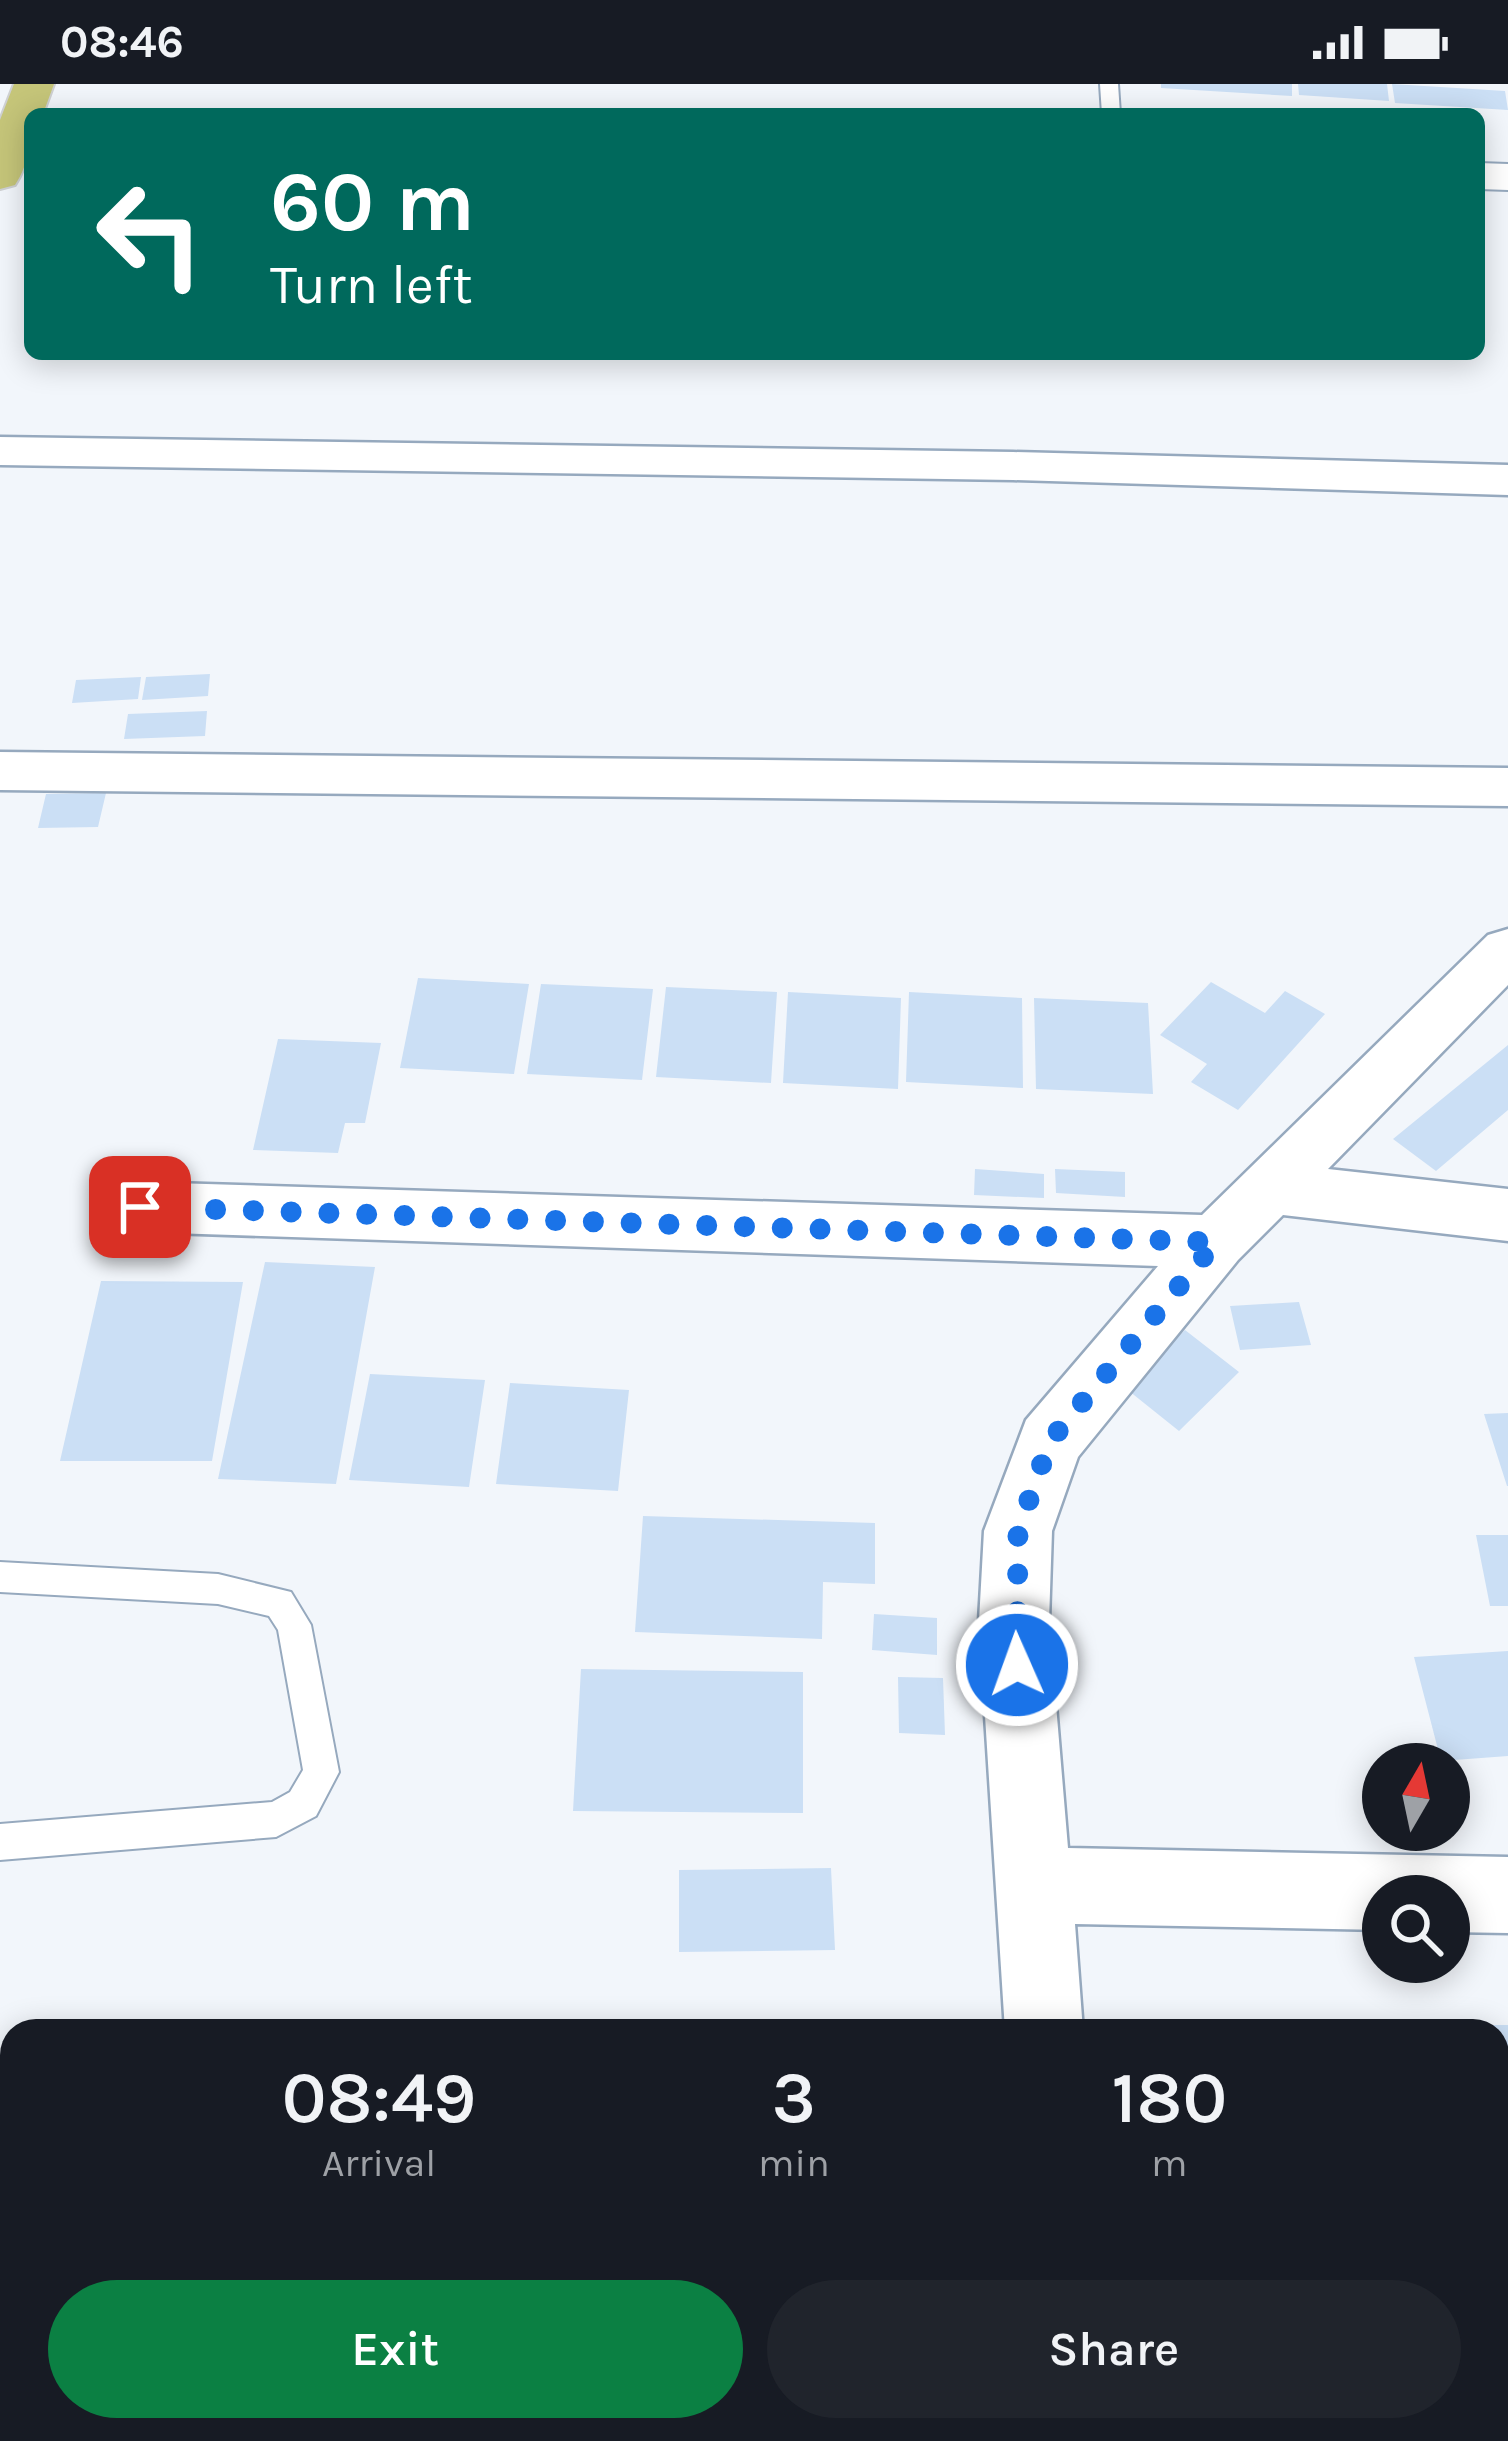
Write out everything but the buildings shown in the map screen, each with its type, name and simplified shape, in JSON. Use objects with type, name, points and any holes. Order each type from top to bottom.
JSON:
[{"type":"main road","points":[[13,159],[24,120]]},
{"type":"street","points":[[0,451],[1013,466],[1508,480]]},
{"type":"street","points":[[0,771],[1508,787]]},
{"type":"street","points":[[1043,2019],[1014,1621],[1018,1531],[1050,1441],[1216,1242],[1508,950]]},
{"type":"street","points":[[1270,1188],[1508,1215]]},
{"type":"street","points":[[140,1207],[1216,1242]]},
{"type":"street","points":[[1033,1885],[1508,1895]]},
{"type":"lane","points":[[0,1577],[218,1588],[279,1603],[295,1625],[320,1772],[303,1804],[275,1819],[0,1842]]},
{"type":"route","points":[[140,1207],[1216,1242],[1050,1441],[1018,1531],[1017,1665]]}]
